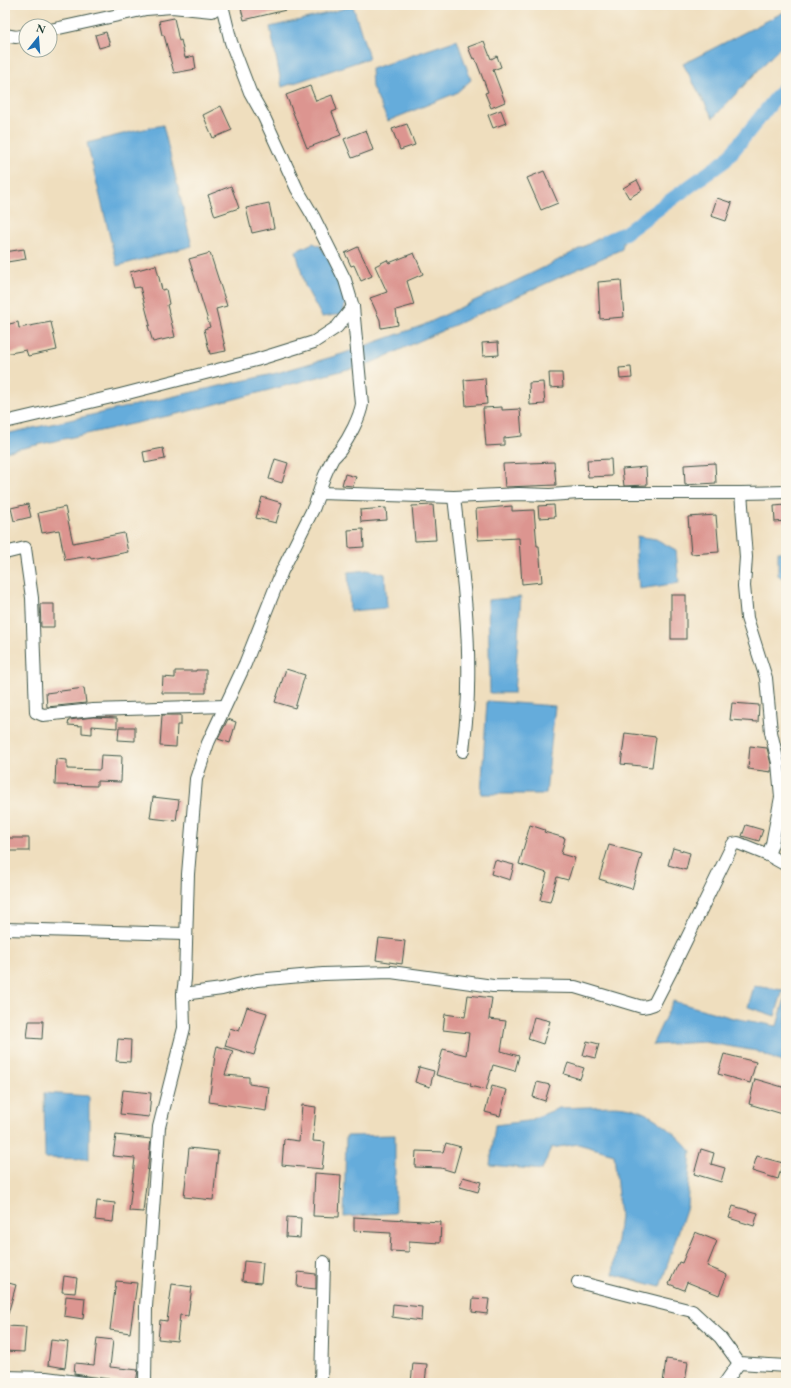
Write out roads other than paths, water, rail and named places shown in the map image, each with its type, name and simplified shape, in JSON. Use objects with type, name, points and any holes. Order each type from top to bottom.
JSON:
[{"type":"street","points":[[58,28],[146,8],[172,7],[212,10],[222,5],[231,42],[250,92],[264,117],[297,189],[313,216],[345,280],[352,307],[362,404],[360,414],[322,481],[314,506],[282,571],[245,664],[208,743],[196,779],[188,874],[185,934],[185,979],[183,994],[184,1028],[159,1127],[146,1307],[145,1383]]},
{"type":"street","points":[[5,35],[18,37]]},
{"type":"street","points":[[5,422],[120,395],[249,362],[314,342],[337,327],[352,307]]},
{"type":"street","points":[[319,492],[454,497],[579,493],[786,492]]},
{"type":"street","points":[[741,493],[746,557],[744,586],[747,618],[766,678],[771,732],[778,763],[781,797],[772,844],[768,855]]},
{"type":"street","points":[[454,497],[467,631],[468,688],[463,751]]},
{"type":"street","points":[[5,553],[25,548],[32,598],[36,712],[44,715],[93,710],[225,706]]},
{"type":"street","points":[[183,994],[222,989],[257,980],[323,974],[391,972],[493,986],[575,987],[642,1007],[648,1006],[654,1004],[732,844],[738,842],[768,855],[786,865]]},
{"type":"street","points":[[5,929],[185,934]]},
{"type":"street","points":[[320,1383],[324,1262]]},
{"type":"street","points":[[578,1282],[692,1311],[720,1337],[739,1363]]},
{"type":"street","points":[[739,1363],[786,1366]]},
{"type":"street","points":[[725,1383],[739,1363]]},
{"type":"street","points":[[5,1377],[46,1378],[86,1383]]},
{"type":"water","points":[[353,6],[369,58],[282,87],[270,27]]},
{"type":"water","points":[[786,11],[786,41],[713,118],[683,64]]},
{"type":"water","points":[[457,40],[471,80],[456,93],[388,121],[372,87],[371,69]]},
{"type":"water","points":[[163,125],[192,246],[117,266],[87,143]]},
{"type":"water","points":[[609,233],[625,233],[622,249],[371,363],[186,412],[5,452],[5,434],[277,373],[342,354],[424,325],[547,266]]},
{"type":"water","points":[[313,243],[320,246],[348,290],[343,314],[322,317],[305,286],[296,251]]},
{"type":"water","points":[[637,536],[656,539],[676,550],[679,583],[639,589],[636,556]]},
{"type":"water","points":[[786,551],[786,581],[778,575],[778,552]]},
{"type":"water","points":[[368,570],[385,574],[387,608],[350,611],[348,572]]},
{"type":"water","points":[[521,597],[514,693],[490,693],[488,600]]},
{"type":"water","points":[[487,701],[555,706],[546,794],[481,794]]},
{"type":"water","points":[[754,986],[783,990],[775,1016],[748,1007]]},
{"type":"water","points":[[786,995],[786,1064],[756,1051],[704,1042],[652,1045],[673,1001],[733,1018],[777,1026]]},
{"type":"water","points":[[44,1093],[89,1096],[89,1159],[45,1158]]},
{"type":"water","points":[[611,1106],[634,1109],[652,1117],[670,1130],[691,1151],[687,1206],[660,1287],[613,1274],[620,1216],[614,1154],[578,1144],[551,1148],[542,1170],[490,1165],[495,1125],[527,1121],[559,1108]]},
{"type":"water","points":[[395,1135],[395,1213],[344,1217],[346,1136]]},
{"type":"waterway","points":[[607,241],[625,233],[726,160],[786,85]]}]
